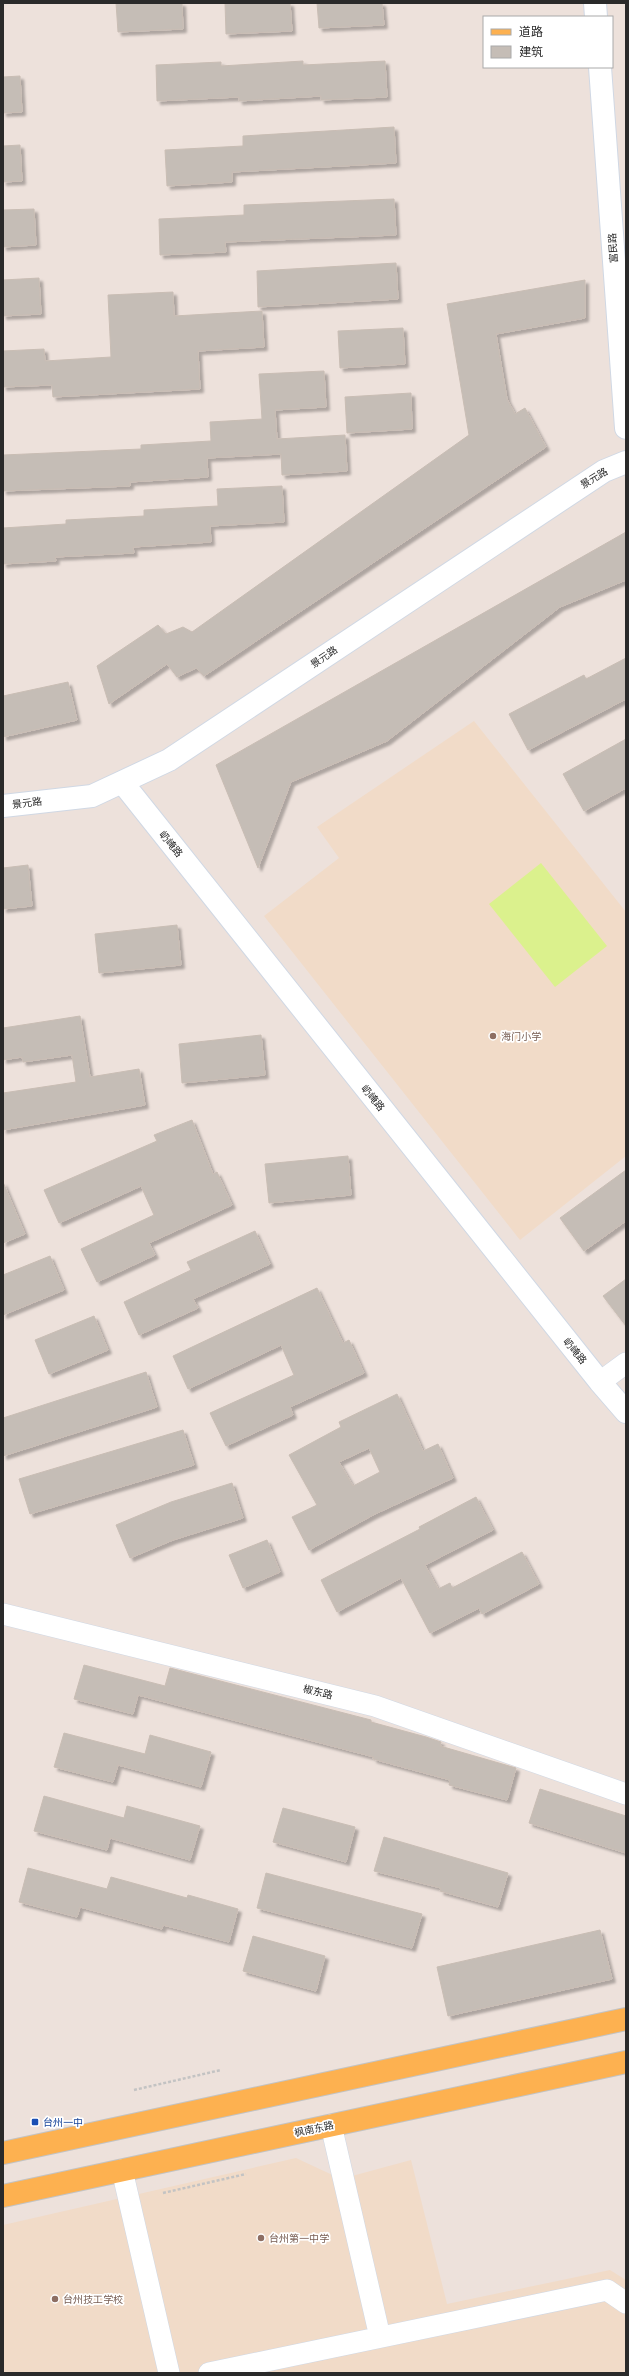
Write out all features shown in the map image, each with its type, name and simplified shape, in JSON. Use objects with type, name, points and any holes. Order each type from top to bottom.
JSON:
[{"type":"main road","points":[[3,2153],[626,2019]]},
{"type":"main road","name":"枫南东路","points":[[3,2196],[626,2062]]},
{"type":"street","points":[[595,3],[596,16]]},
{"type":"street","name":"富民路","points":[[600,68],[626,428]]},
{"type":"street","name":"景元路","points":[[3,806],[92,796],[169,760],[604,471],[626,462]]},
{"type":"street","name":"屷崦路","points":[[122,782],[600,1382],[626,1412]]},
{"type":"street","points":[[600,1382],[626,1363]]},
{"type":"street","name":"椒东路","points":[[3,1614],[375,1706],[626,1794]]},
{"type":"street","points":[[331,2125],[380,2337]]},
{"type":"street","points":[[122,2170],[169,2373]]},
{"type":"street","points":[[209,2373],[607,2290],[626,2303]]},
{"type":"path","points":[[134,2090],[221,2070]]},
{"type":"path","points":[[164,2193],[246,2174]]},
{"type":"shaded area","name":"海门小学","points":[[474,721],[626,912],[626,1156],[520,1240],[264,916],[339,858],[317,827]]},
{"type":"shaded area","name":"台州第一中学","points":[[296,2158],[341,2179],[411,2160],[447,2304],[610,2270],[626,2280],[626,2373],[3,2373],[3,2225]]},
{"type":"green space","points":[[541,863],[607,946],[555,987],[489,904]]},
{"type":"building","points":[[116,3],[182,3],[183,29],[118,32]]},
{"type":"building","points":[[225,3],[290,3],[292,31],[226,34]]},
{"type":"building","points":[[317,3],[382,3],[384,25],[319,28]]},
{"type":"building","points":[[303,61],[303,65],[385,61],[387,97],[321,100],[321,96],[239,101],[239,97],[157,101],[156,65],[221,62],[221,66]]},
{"type":"building","points":[[20,76],[22,112],[3,113],[3,77]]},
{"type":"building","points":[[394,127],[396,163],[232,172],[232,182],[167,186],[165,150],[243,146],[243,136]]},
{"type":"building","points":[[20,145],[22,181],[3,182],[3,146]]},
{"type":"building","points":[[394,199],[396,235],[225,242],[226,252],[160,255],[159,219],[244,215],[244,205]]},
{"type":"building","points":[[34,209],[36,245],[3,247],[3,210]]},
{"type":"building","points":[[396,263],[398,299],[258,307],[257,271]]},
{"type":"building","points":[[39,278],[41,314],[3,316],[3,280]]},
{"type":"building","points":[[585,280],[585,318],[496,334],[507,399],[515,414],[525,408],[546,447],[204,676],[196,668],[177,677],[167,664],[109,704],[97,666],[158,625],[166,634],[183,627],[192,632],[469,435],[447,304]]},
{"type":"building","points":[[173,292],[174,316],[262,311],[264,347],[198,351],[200,389],[53,397],[52,385],[3,387],[3,351],[44,349],[45,361],[111,357],[108,295]]},
{"type":"building","points":[[403,328],[405,364],[340,368],[338,331]]},
{"type":"building","points":[[324,371],[326,407],[275,410],[277,439],[345,435],[347,471],[282,475],[281,454],[207,458],[208,477],[130,482],[130,486],[3,491],[3,455],[141,449],[141,445],[211,441],[210,422],[262,419],[259,374]]},
{"type":"building","points":[[411,393],[412,429],[347,433],[345,397]]},
{"type":"building","points":[[282,486],[284,522],[210,526],[211,542],[133,547],[134,553],[55,557],[56,561],[3,564],[3,528],[66,524],[66,520],[144,516],[144,510],[218,506],[217,489]]},
{"type":"building","points":[[626,532],[626,580],[560,607],[387,741],[291,782],[258,868],[216,765]]},
{"type":"building","points":[[626,658],[626,699],[528,750],[509,714],[584,675],[586,679]]},
{"type":"building","points":[[68,682],[77,720],[3,737],[3,696]]},
{"type":"building","points":[[626,739],[626,788],[584,811],[563,774]]},
{"type":"building","points":[[28,865],[32,906],[3,909],[3,868]]},
{"type":"building","points":[[177,925],[181,965],[99,973],[95,934]]},
{"type":"building","points":[[80,1016],[90,1077],[139,1069],[145,1105],[3,1130],[3,1093],[76,1082],[72,1055],[23,1062],[22,1057],[3,1060],[3,1028]]},
{"type":"building","points":[[261,1035],[265,1075],[182,1083],[179,1044]]},
{"type":"building","points":[[192,1120],[213,1174],[217,1172],[232,1205],[149,1243],[155,1255],[97,1282],[81,1249],[154,1215],[141,1186],[59,1223],[44,1190],[157,1141],[154,1135]]},
{"type":"building","points":[[348,1156],[351,1195],[269,1203],[265,1164]]},
{"type":"building","points":[[626,1170],[626,1221],[584,1251],[560,1218]]},
{"type":"building","points":[[3,1182],[25,1234],[3,1243]]},
{"type":"building","points":[[255,1231],[270,1264],[193,1299],[198,1308],[139,1335],[124,1302],[191,1270],[187,1262]]},
{"type":"building","points":[[50,1256],[64,1290],[3,1315],[3,1275]]},
{"type":"building","points":[[626,1279],[626,1326],[603,1296]]},
{"type":"building","points":[[317,1288],[343,1343],[349,1340],[364,1373],[290,1407],[293,1415],[226,1446],[210,1413],[294,1375],[281,1345],[188,1389],[173,1356]]},
{"type":"building","points":[[94,1316],[108,1350],[49,1374],[35,1340]]},
{"type":"building","points":[[146,1372],[157,1407],[3,1456],[3,1418]]},
{"type":"building","points":[[397,1394],[423,1451],[438,1444],[453,1478],[375,1514],[309,1550],[292,1517],[317,1505],[289,1455],[341,1427],[339,1422]],"holes":[[[369,1448],[380,1472],[353,1486],[339,1462]]]},
{"type":"building","points":[[183,1430],[194,1465],[30,1514],[19,1479]]},
{"type":"building","points":[[232,1483],[243,1518],[173,1540],[130,1558],[116,1525],[171,1502]]},
{"type":"building","points":[[476,1497],[493,1530],[425,1565],[438,1589],[450,1583],[452,1588],[522,1552],[539,1584],[482,1614],[479,1608],[430,1633],[401,1578],[337,1612],[321,1580],[420,1529],[419,1527]]},
{"type":"building","points":[[267,1540],[280,1572],[243,1588],[229,1555]]},
{"type":"building","points":[[84,1665],[165,1686],[170,1668],[371,1720],[371,1722],[441,1742],[440,1746],[516,1768],[507,1800],[449,1785],[450,1780],[373,1759],[374,1757],[138,1695],[133,1714],[74,1699]]},
{"type":"building","points":[[64,1733],[145,1754],[150,1735],[211,1752],[201,1787],[118,1765],[113,1782],[54,1767]]},
{"type":"building","points":[[540,1789],[626,1816],[626,1853],[529,1823]]},
{"type":"building","points":[[44,1796],[124,1818],[127,1806],[200,1826],[190,1860],[110,1838],[107,1850],[34,1831]]},
{"type":"building","points":[[283,1808],[355,1827],[346,1862],[273,1842]]},
{"type":"building","points":[[384,1837],[508,1873],[498,1907],[440,1891],[441,1888],[374,1871]]},
{"type":"building","points":[[28,1868],[107,1889],[111,1877],[187,1898],[188,1895],[238,1909],[229,1942],[163,1925],[162,1929],[80,1907],[77,1917],[19,1902]]},
{"type":"building","points":[[266,1873],[422,1914],[412,1948],[257,1908]]},
{"type":"building","points":[[600,1930],[612,1979],[448,2016],[437,1967]]},
{"type":"building","points":[[253,1936],[325,1956],[316,1991],[243,1971]]},
{"type":"place","name":"海门小学","points":[[493,1036]]},
{"type":"place","name":"台州一中","points":[[35,2122]]},
{"type":"place","name":"台州第一中学","points":[[261,2238]]},
{"type":"place","name":"台州技工学校","points":[[55,2299]]}]
